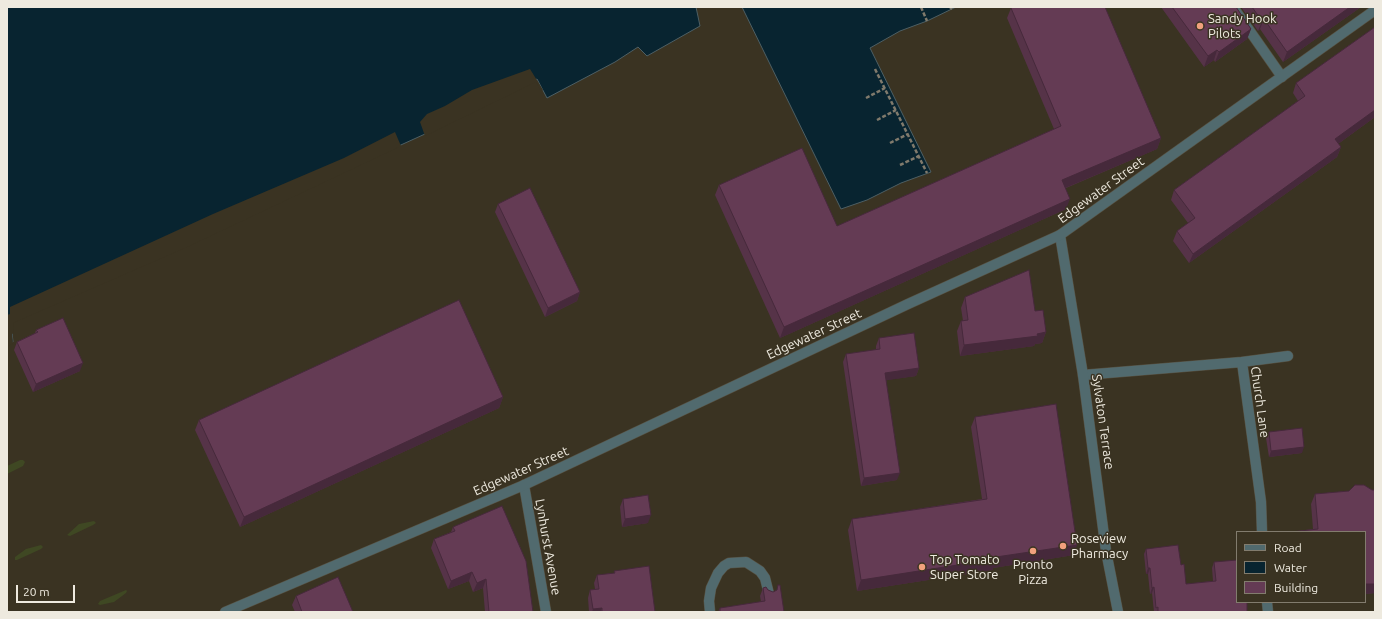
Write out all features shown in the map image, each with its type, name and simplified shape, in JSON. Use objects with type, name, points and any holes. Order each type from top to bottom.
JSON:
[{"type":"street","points":[[1233,7],[1282,77]]},
{"type":"street","name":"Edgewater Street","points":[[225,612],[524,485],[908,304],[1060,235],[1375,10]]},
{"type":"street","name":"Sylvaton Terrace","points":[[1060,235],[1083,375],[1106,551],[1118,612]]},
{"type":"street","points":[[1242,362],[1288,356]]},
{"type":"street","name":"Church Lane","points":[[1083,375],[1242,362],[1261,502],[1262,531]]},
{"type":"street","name":"Lynhurst Avenue","points":[[524,485],[546,612]]},
{"type":"street","points":[[710,612],[709,602],[711,588],[718,573],[729,563],[746,562],[760,571],[765,578],[770,594]]},
{"type":"path","points":[[921,7],[927,21]]},
{"type":"path","points":[[875,69],[927,173]]},
{"type":"path","points":[[866,98],[885,88]]},
{"type":"path","points":[[877,120],[896,110]]},
{"type":"path","points":[[890,143],[908,134]]},
{"type":"path","points":[[900,165],[919,156]]},
{"type":"green space","points":[[20,460],[25,462],[23,466],[7,474],[7,466]]},
{"type":"green space","points":[[94,521],[96,523],[93,525],[70,536],[67,535],[79,524]]},
{"type":"green space","points":[[41,545],[43,547],[41,549],[15,560],[15,557],[26,549]]},
{"type":"green space","points":[[126,590],[126,593],[114,602],[100,605],[98,604],[100,601]]},
{"type":"water","points":[[7,7],[696,7],[700,26],[647,56],[638,47],[615,62],[547,98],[537,79],[425,134],[11,322],[13,342],[7,344]]},
{"type":"water","points":[[742,7],[956,7],[927,21],[900,31],[870,48],[931,172],[901,183],[867,200],[841,209]]},
{"type":"pier","points":[[530,69],[543,90],[541,91],[536,82],[425,136],[420,122],[427,114],[445,106],[472,90]]},
{"type":"pier","points":[[395,132],[401,146],[185,248],[13,323],[13,344],[7,346],[7,315],[10,314],[10,307],[213,214],[344,158]]},
{"type":"building","points":[[1105,7],[1161,138],[1062,180],[1070,199],[784,327],[719,185],[802,148],[837,226],[1061,126],[1011,8]]},
{"type":"building","name":"Sandy Hook Pilots","points":[[1172,7],[1236,7],[1251,29],[1219,52],[1217,50],[1208,56]]},
{"type":"building","points":[[1252,7],[1350,7],[1287,52],[1264,19],[1262,21]]},
{"type":"building","points":[[1375,27],[1375,110],[1335,139],[1341,147],[1193,254],[1177,231],[1195,218],[1174,190],[1305,96],[1296,83]]},
{"type":"building","points":[[530,188],[580,292],[548,308],[498,204]]},
{"type":"building","points":[[1029,270],[1035,311],[1043,310],[1046,332],[1037,334],[1038,336],[964,345],[961,321],[968,320],[965,297]]},
{"type":"building","points":[[459,300],[503,397],[244,517],[199,420]]},
{"type":"building","points":[[63,318],[83,363],[36,384],[17,342],[38,332],[36,330]]},
{"type":"building","points":[[914,333],[919,368],[885,373],[900,473],[864,478],[846,354],[880,349],[879,338]]},
{"type":"building","points":[[1056,404],[1077,545],[861,580],[852,519],[987,499],[975,417]]},
{"type":"building","points":[[1302,428],[1304,447],[1271,451],[1269,432]]},
{"type":"building","points":[[1355,485],[1364,485],[1372,490],[1375,490],[1375,584],[1366,584],[1366,531],[1300,531],[1318,529],[1315,494],[1349,491]]},
{"type":"building","points":[[648,495],[651,515],[625,519],[623,499]]},
{"type":"building","points":[[502,506],[526,561],[533,612],[489,612],[486,579],[477,583],[472,572],[451,581],[434,539],[455,531],[453,527]]},
{"type":"building","points":[[1178,545],[1181,565],[1184,564],[1186,584],[1216,581],[1214,562],[1236,560],[1236,603],[1247,603],[1247,612],[1158,612],[1158,607],[1156,608],[1154,587],[1152,588],[1150,568],[1148,568],[1146,549]]},
{"type":"building","points":[[649,566],[655,612],[602,612],[602,608],[593,609],[590,590],[599,589],[597,575]]},
{"type":"building","points":[[338,577],[353,612],[302,612],[296,596]]},
{"type":"building","points":[[778,585],[780,585],[784,612],[720,612],[720,608],[765,601],[763,588],[766,587],[768,590],[773,592],[777,590]]},
{"type":"place","name":"Sandy Hook Pilots","points":[[1200,26]]},
{"type":"place","name":"Roseview Pharmacy","points":[[1063,546]]},
{"type":"place","name":"Pronto Pizza","points":[[1033,551]]},
{"type":"place","name":"Top Tomato Super Store","points":[[922,567]]}]
